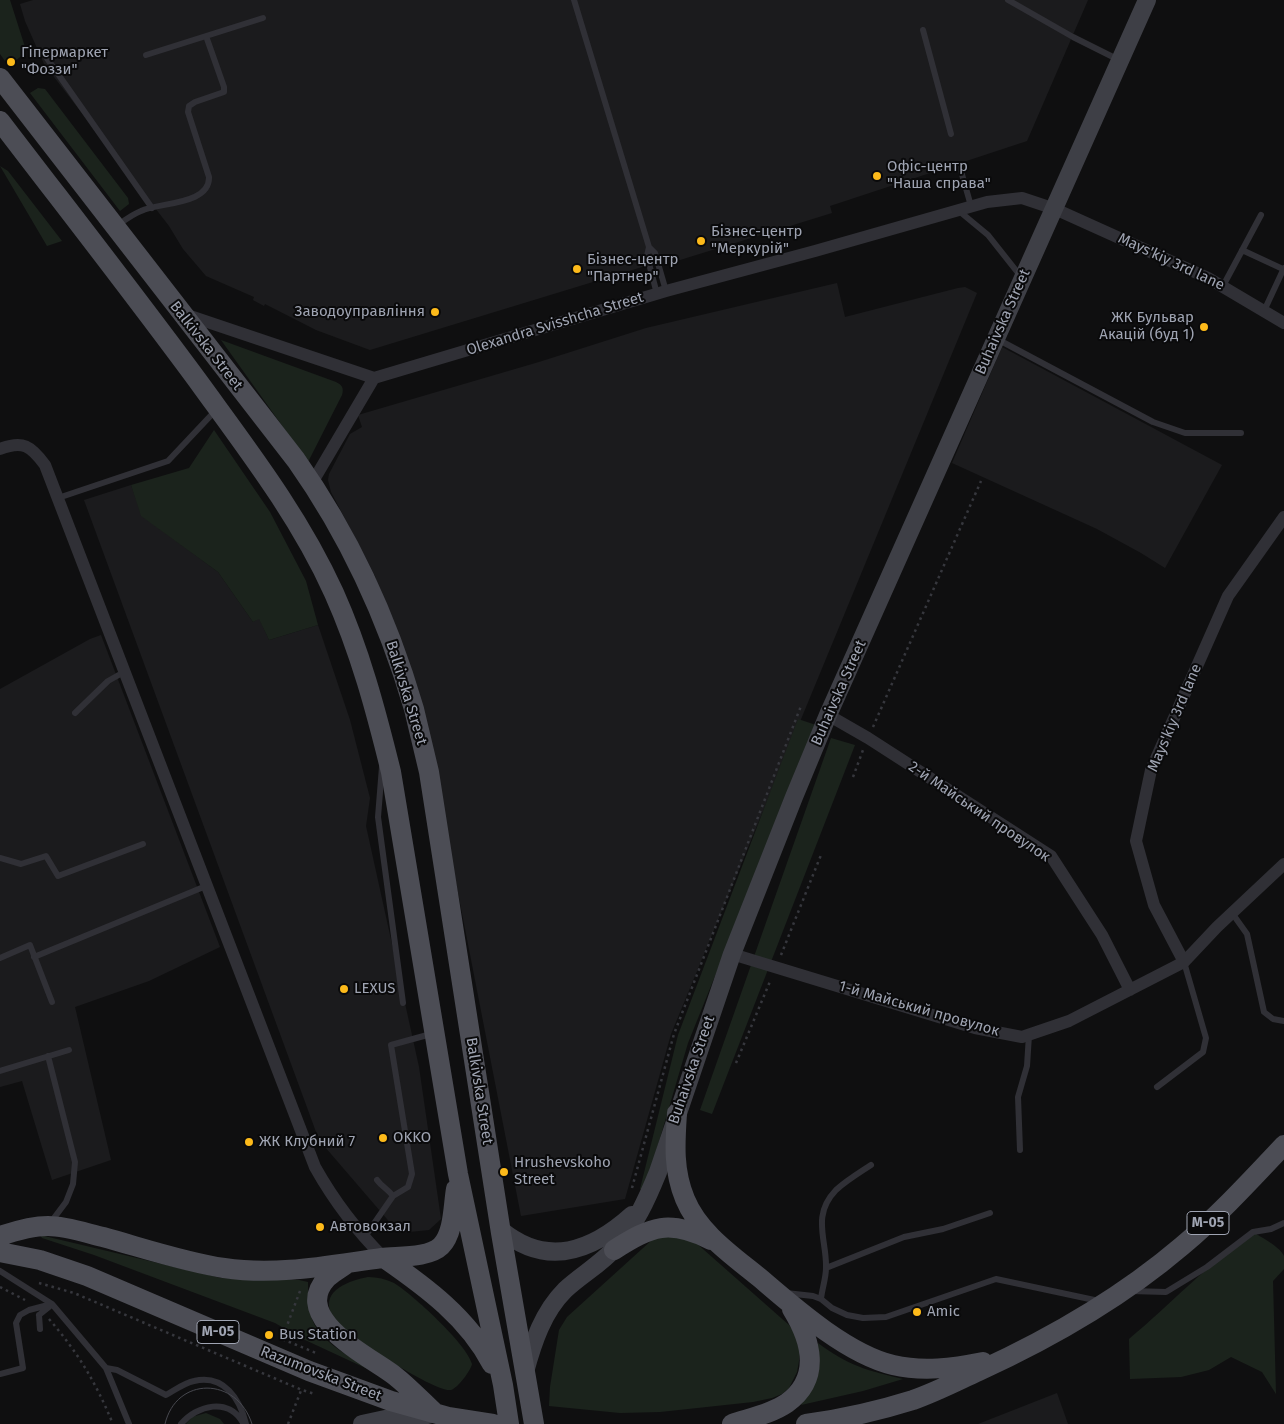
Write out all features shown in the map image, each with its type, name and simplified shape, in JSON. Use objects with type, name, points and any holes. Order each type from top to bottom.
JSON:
[{"type":"main road","name":"Buhaivska Street","points":[[525,1372],[534,1341],[553,1305],[565,1291],[614,1250],[634,1223],[645,1203],[658,1172],[732,954],[828,715],[1147,0]]},
{"type":"main road","name":"Balkivska Street","points":[[0,78],[180,313],[296,460],[334,519],[365,577],[390,639],[413,709],[429,772],[501,1230],[534,1424]]},
{"type":"main road","name":"Balkivska Street","points":[[0,121],[156,324],[268,477],[305,535],[334,592],[357,648],[391,772],[458,1174],[502,1384],[504,1422]]},
{"type":"main road","points":[[677,1113],[675,1160],[680,1185],[693,1214],[718,1243],[783,1298],[850,1346],[875,1359],[914,1369],[936,1369],[1015,1355]]},
{"type":"main road","name":"М-05","points":[[806,1424],[883,1408],[934,1392],[1015,1355],[1069,1325],[1123,1291],[1181,1247],[1246,1186],[1284,1145]]},
{"type":"main road","points":[[0,1236],[16,1231],[49,1226],[78,1230],[201,1264],[253,1271],[347,1264],[420,1254],[439,1248],[448,1233],[458,1174]]},
{"type":"main road","points":[[501,1230],[511,1239],[544,1252],[573,1250],[603,1237],[619,1227],[645,1203]]},
{"type":"main road","points":[[614,1250],[644,1232],[672,1226],[686,1229],[718,1243]]},
{"type":"main road","name":"Razumovska Street","points":[[0,1252],[40,1260],[87,1276],[309,1371],[391,1401],[442,1416]]},
{"type":"main road","points":[[384,1258],[412,1277],[458,1317],[483,1348],[502,1384]]},
{"type":"main road","points":[[347,1264],[327,1279],[320,1290],[318,1303],[325,1322],[337,1335],[395,1376],[442,1416]]},
{"type":"main road","points":[[732,1424],[773,1410],[787,1402],[805,1382],[809,1370],[809,1349],[806,1334],[783,1298]]},
{"type":"main road","points":[[878,1424],[934,1392]]},
{"type":"main road","points":[[362,1424],[412,1415],[442,1416]]},
{"type":"main road","name":"М-05","points":[[442,1416],[504,1422]]},
{"type":"street","name":"Olexandra Svisshcha Street","points":[[374,378],[662,292],[815,251],[971,206],[1022,198],[1055,209]]},
{"type":"street","name":"Mays'kiy 3rd lane","points":[[1055,209],[1223,286],[1284,323]]},
{"type":"street","points":[[180,313],[374,378],[312,484]]},
{"type":"street","points":[[0,449],[13,444],[26,446],[36,453],[45,465],[315,1167],[331,1195],[364,1238],[384,1258]]},
{"type":"street","name":"Mays'kiy 3rd lane","points":[[1184,962],[1154,905],[1136,841],[1151,770],[1228,596],[1284,517]]},
{"type":"street","name":"2-й Майський провулок","points":[[828,715],[868,738],[1051,856],[1102,935],[1130,990]]},
{"type":"street","name":"1-й Майський провулок","points":[[732,954],[975,1028],[1022,1037],[1069,1021],[1184,962],[1284,864]]},
{"type":"lane","points":[[574,0],[649,247],[655,253],[662,292]]},
{"type":"lane","points":[[1008,0],[1073,37],[1120,60]]},
{"type":"lane","points":[[146,55],[263,18]]},
{"type":"lane","points":[[923,30],[951,134]]},
{"type":"lane","points":[[114,227],[142,210],[197,197],[206,190],[209,177],[188,112],[189,106],[194,102],[224,92],[224,87],[206,36]]},
{"type":"lane","points":[[44,54],[152,208]]},
{"type":"lane","points":[[959,164],[971,206]]},
{"type":"lane","points":[[958,210],[988,235],[1022,278]]},
{"type":"lane","points":[[1223,286],[1261,215]]},
{"type":"lane","points":[[649,247],[647,256],[662,292]]},
{"type":"lane","points":[[1242,250],[1284,268],[1264,310]]},
{"type":"lane","points":[[996,338],[1154,422],[1185,433],[1241,433]]},
{"type":"lane","points":[[58,498],[168,460],[217,408]]},
{"type":"lane","points":[[75,713],[108,681],[124,672]]},
{"type":"lane","points":[[384,744],[378,817],[403,1003]]},
{"type":"lane","points":[[0,858],[21,864],[46,856],[58,876],[143,844]]},
{"type":"lane","points":[[34,957],[206,886]]},
{"type":"lane","points":[[1232,913],[1247,934],[1264,1012],[1273,1019],[1284,1021]]},
{"type":"lane","points":[[0,958],[30,946],[52,1002]]},
{"type":"lane","points":[[1157,1087],[1203,1052],[1206,1038],[1184,962]]},
{"type":"lane","points":[[364,1238],[393,1196],[408,1187],[412,1174],[391,1045],[435,1033]]},
{"type":"lane","points":[[1020,1150],[1018,1097],[1027,1066],[1029,1035]]},
{"type":"lane","points":[[0,1071],[69,1050]]},
{"type":"lane","points":[[48,1056],[75,1162],[73,1184],[66,1202],[49,1226]]},
{"type":"lane","points":[[821,1299],[826,1268],[821,1230],[822,1217],[827,1204],[835,1192],[871,1165]]},
{"type":"lane","points":[[377,1180],[393,1196]]},
{"type":"lane","points":[[826,1268],[904,1237],[943,1229],[990,1213]]},
{"type":"lane","points":[[1123,1291],[1166,1292],[1207,1267],[1253,1232],[1271,1229],[1284,1223]]},
{"type":"lane","points":[[0,1271],[52,1304],[106,1368],[129,1424]]},
{"type":"lane","points":[[783,1298],[797,1293],[813,1296],[847,1315],[875,1318],[886,1317],[996,1279],[1105,1302]]},
{"type":"lane","points":[[0,1374],[22,1368],[16,1323],[20,1315],[29,1310],[52,1304]]},
{"type":"lane","points":[[39,1315],[52,1304]]},
{"type":"lane","points":[[29,1310],[39,1315]]},
{"type":"lane","points":[[39,1315],[40,1328]]},
{"type":"lane","points":[[106,1368],[117,1370],[166,1395],[196,1380],[214,1381],[237,1398],[244,1412],[245,1424]]},
{"type":"lane","points":[[181,1424],[189,1415],[202,1408],[213,1406],[232,1410],[239,1415],[245,1424]]},
{"type":"path","points":[[853,777],[868,738],[981,481]]},
{"type":"path","points":[[632,1188],[674,1034],[800,706]]},
{"type":"path","points":[[282,1338],[309,1268]]},
{"type":"path","points":[[30,1280],[74,1293],[315,1394]]},
{"type":"path","points":[[276,1337],[316,1353],[288,1424]]},
{"type":"path","points":[[71,1345],[99,1391],[112,1424]]},
{"type":"shaded area","points":[[0,0],[10,0],[25,47],[24,54],[11,64],[5,61],[0,54]]},
{"type":"shaded area","points":[[33,0],[1088,0],[1027,141],[830,206],[832,213],[667,264],[665,260],[370,350],[316,330],[265,304],[264,306],[253,300],[254,297],[206,276],[183,249],[169,226],[44,64],[25,21],[20,4]]},
{"type":"shaded area","points":[[38,88],[45,89],[128,198],[129,204],[120,211],[30,93]]},
{"type":"shaded area","points":[[0,166],[8,171],[62,241],[47,246]]},
{"type":"shaded area","points":[[837,283],[845,317],[958,288],[965,287],[977,293],[671,1034],[625,1199],[521,1216],[452,862],[375,576],[331,492],[328,480],[329,474],[350,434],[362,427],[358,415],[539,362],[646,328]]},
{"type":"shaded area","points":[[221,340],[336,382],[341,386],[343,389],[342,395],[308,462]]},
{"type":"shaded area","points":[[1002,347],[1222,465],[1165,568],[1097,529],[952,463]]},
{"type":"shaded area","points":[[214,430],[270,512],[306,581],[318,625],[269,640],[259,619],[253,622],[218,572],[141,516],[131,485],[189,468]]},
{"type":"shaded area","points":[[131,485],[142,516],[218,572],[253,622],[259,618],[269,640],[318,625],[350,720],[370,798],[366,826],[419,1067],[441,1219],[429,1230],[399,1233],[319,1140],[84,500]]},
{"type":"shaded area","points":[[101,635],[220,947],[149,981],[75,1007],[111,1160],[52,1180],[22,1081],[0,1087],[0,689],[90,639]]},
{"type":"shaded area","points":[[798,719],[816,725],[688,1043],[645,1189],[640,1189],[678,1035]]},
{"type":"shaded area","points":[[831,738],[855,745],[712,1114],[700,1110]]},
{"type":"shaded area","points":[[1254,1233],[1275,1246],[1284,1256],[1284,1269],[1273,1281],[1276,1394],[1262,1372],[1231,1357],[1209,1370],[1181,1377],[1130,1379],[1129,1339],[1205,1270]]},
{"type":"shaded area","points":[[665,1234],[695,1242],[789,1325],[794,1332],[800,1351],[797,1372],[789,1388],[782,1394],[772,1398],[753,1402],[660,1412],[620,1413],[549,1406],[559,1330],[567,1317],[653,1239]]},
{"type":"shaded area","points":[[40,1235],[221,1278],[299,1280],[308,1282],[310,1312],[317,1329],[335,1347],[374,1372],[303,1339],[275,1323],[94,1255],[42,1238]]},
{"type":"shaded area","points":[[368,1277],[388,1280],[394,1283],[438,1320],[460,1344],[472,1364],[464,1378],[454,1389],[442,1389],[411,1374],[357,1339],[335,1322],[329,1305],[330,1298],[334,1292],[346,1284]]},
{"type":"shaded area","points":[[818,1343],[848,1362],[903,1379],[863,1391],[801,1405],[814,1375]]},
{"type":"shaded area","points":[[1057,1393],[1068,1424],[978,1424]]},
{"type":"shaded area","points":[[206,1413],[220,1419],[224,1424],[186,1424],[192,1417]]},
{"type":"tram line","points":[[165,1424],[171,1408],[181,1397],[193,1390],[207,1388],[221,1390],[234,1397],[244,1408],[252,1424]]},
{"type":"place","name":"Гіпермаркет \"Фоззи\"","points":[[11,62]]},
{"type":"place","name":"Офіс-центр \"Наша справа\"","points":[[877,176]]},
{"type":"place","name":"Бізнес-центр \"Меркурій\"","points":[[701,241]]},
{"type":"place","name":"Бізнес-центр \"Партнер\"","points":[[577,269]]},
{"type":"place","name":"Заводоуправління","points":[[435,312]]},
{"type":"place","name":"ЖК Бульвар Акацій (буд 1)","points":[[1204,327]]},
{"type":"place","name":"LEXUS","points":[[344,989]]},
{"type":"place","name":"OKKO","points":[[383,1138]]},
{"type":"place","name":"ЖК Клубний 7","points":[[249,1142]]},
{"type":"place","name":"Hrushevskoho Street","points":[[504,1172]]},
{"type":"place","name":"Автовокзал","points":[[320,1227]]},
{"type":"place","name":"Amic","points":[[917,1312]]},
{"type":"place","name":"Bus Station","points":[[269,1335]]}]
